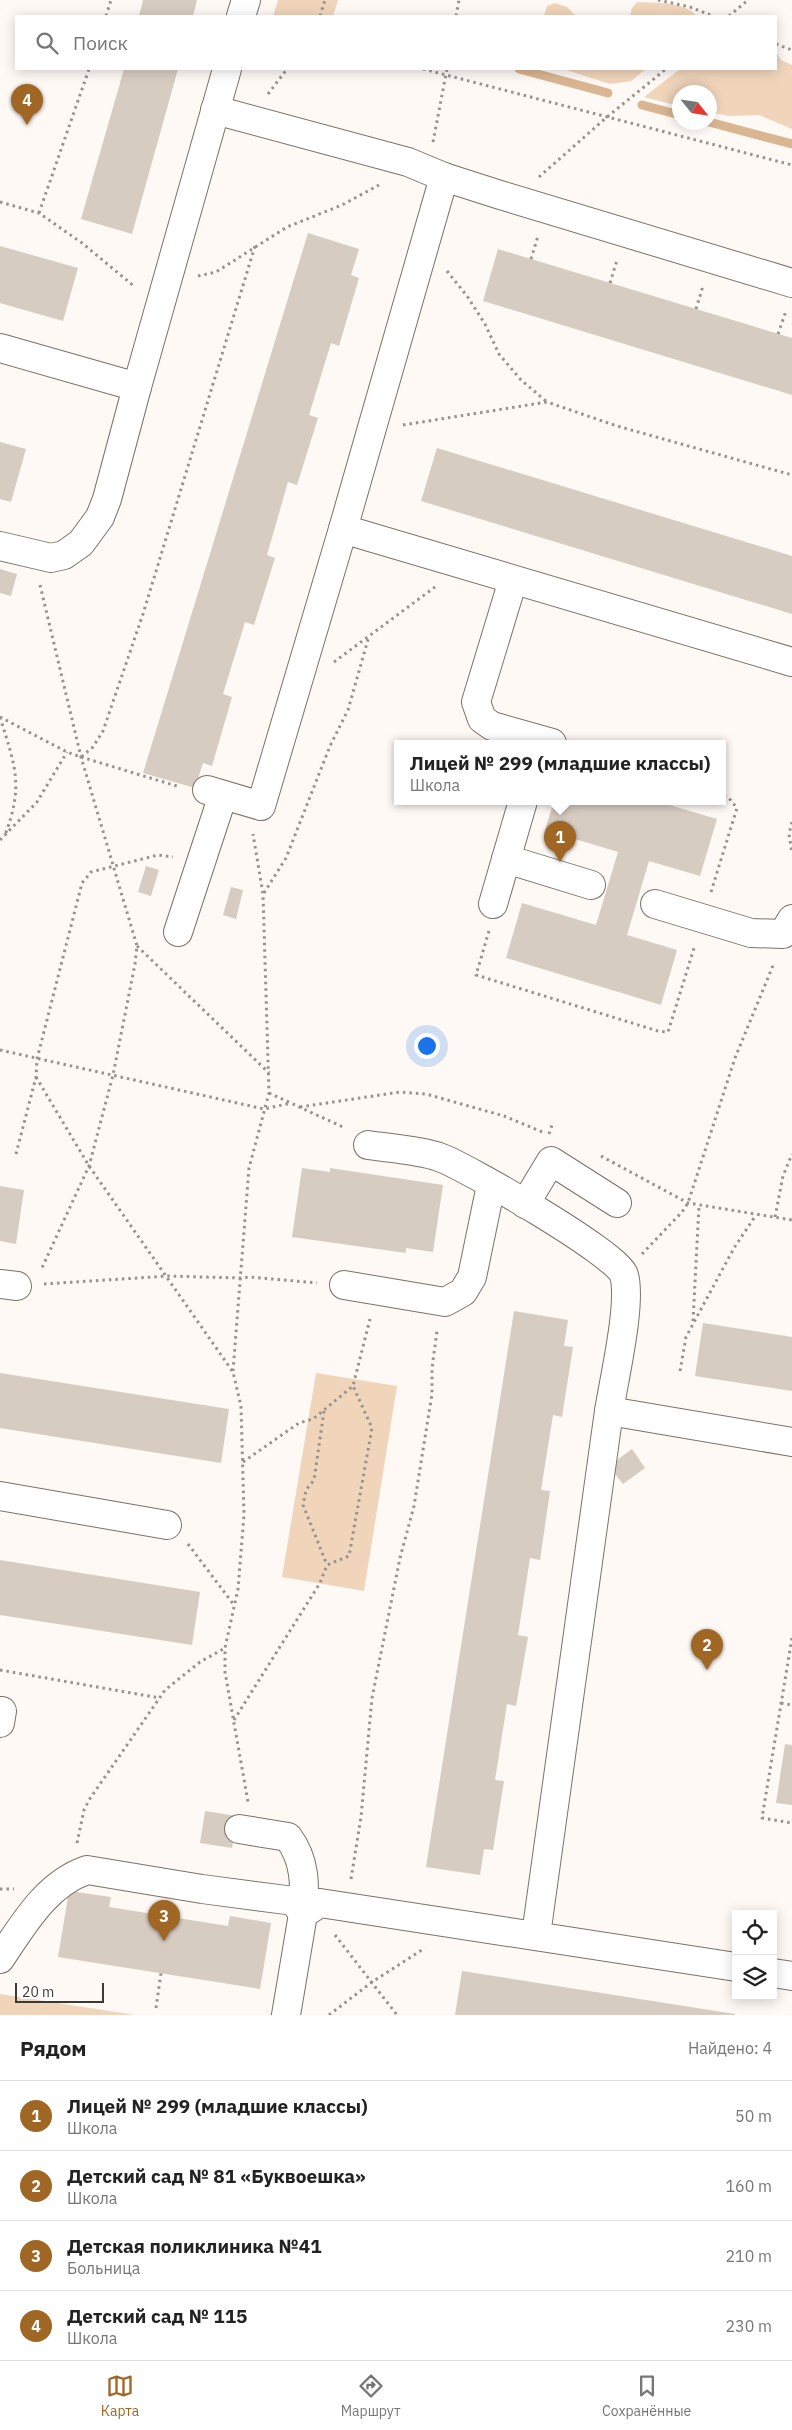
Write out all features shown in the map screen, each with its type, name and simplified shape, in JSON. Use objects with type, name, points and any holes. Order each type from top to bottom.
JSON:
[{"type":"lane","points":[[241,15],[246,0]]},
{"type":"lane","points":[[0,546],[34,556],[50,558],[64,554],[81,543],[100,517],[107,499],[136,387],[226,70]]},
{"type":"lane","points":[[215,110],[425,168],[515,199],[792,283]]},
{"type":"lane","points":[[178,932],[201,861],[215,792],[261,806],[344,530],[425,244],[425,168]]},
{"type":"lane","points":[[0,348],[136,387]]},
{"type":"lane","points":[[344,530],[792,662]]},
{"type":"lane","points":[[513,580],[476,702],[482,719],[492,726],[538,740]]},
{"type":"lane","points":[[493,904],[522,805]]},
{"type":"lane","points":[[506,859],[591,885]]},
{"type":"lane","points":[[655,904],[751,933],[788,926]]},
{"type":"lane","points":[[368,1145],[439,1157],[525,1204],[587,1241],[611,1259],[624,1273],[626,1298],[536,1935]]},
{"type":"lane","points":[[525,1204],[551,1161],[617,1203]]},
{"type":"lane","points":[[344,1285],[446,1302],[463,1292],[472,1277],[491,1185]]},
{"type":"lane","points":[[609,1411],[792,1442]]},
{"type":"lane","points":[[0,1496],[167,1525]]},
{"type":"lane","points":[[239,1829],[288,1837],[298,1850],[305,1890],[303,1914],[286,2015]]},
{"type":"lane","points":[[0,1959],[25,1922],[48,1894],[74,1874],[87,1870],[202,1889],[294,1901],[303,1914]]},
{"type":"lane","points":[[303,1914],[320,1903],[732,1966]]},
{"type":"lane","points":[[777,1974],[792,1976]]},
{"type":"path","points":[[106,15],[111,0]]},
{"type":"path","points":[[320,15],[325,0]]},
{"type":"path","points":[[456,15],[459,0]]},
{"type":"path","points":[[658,0],[681,4],[710,15]]},
{"type":"path","points":[[730,15],[748,0]]},
{"type":"path","points":[[777,44],[792,50]]},
{"type":"path","points":[[39,213],[89,70]]},
{"type":"path","points":[[426,70],[792,165]]},
{"type":"path","points":[[0,202],[39,213],[82,242],[139,291],[164,290],[216,272],[287,227],[342,205],[394,178],[425,168],[436,132],[448,70]]},
{"type":"path","points":[[515,199],[607,117],[665,70]]},
{"type":"path","points":[[425,244],[467,296],[485,324],[499,354],[521,380],[547,402],[617,426],[792,475]]},
{"type":"path","points":[[81,757],[93,747],[103,731],[112,707],[255,246]]},
{"type":"path","points":[[531,259],[534,249]]},
{"type":"path","points":[[610,283],[612,273]]},
{"type":"path","points":[[696,309],[699,299]]},
{"type":"path","points":[[778,334],[782,325]]},
{"type":"path","points":[[372,429],[547,402]]},
{"type":"path","points":[[17,1285],[89,1166],[113,1075],[137,946],[81,757],[34,556]]},
{"type":"path","points":[[327,668],[463,565]]},
{"type":"path","points":[[263,894],[289,851],[330,746],[348,710],[369,636]]},
{"type":"path","points":[[0,717],[67,752],[81,757],[197,792],[215,792]]},
{"type":"path","points":[[0,717],[16,770],[17,783],[16,802],[5,835]]},
{"type":"path","points":[[0,840],[37,802],[67,752]]},
{"type":"path","points":[[493,904],[493,914],[476,975],[658,1032],[668,1032],[737,808],[726,796]]},
{"type":"path","points":[[248,1803],[227,1690],[225,1648],[243,1551],[241,1406],[233,1372],[240,1278],[249,1168],[269,1092],[263,894],[251,824],[261,806]]},
{"type":"path","points":[[792,822],[789,834],[792,853]]},
{"type":"path","points":[[16,1154],[36,1077],[37,1059],[82,883],[91,872],[113,868],[136,859],[158,855],[201,861]]},
{"type":"path","points":[[624,1273],[682,1212],[688,1203],[735,1058],[788,926]]},
{"type":"path","points":[[137,946],[269,1074]]},
{"type":"path","points":[[0,1050],[264,1109],[291,1103]]},
{"type":"path","points":[[36,1077],[89,1166],[168,1276],[233,1372]]},
{"type":"path","points":[[269,1092],[350,1130],[368,1145]]},
{"type":"path","points":[[300,1107],[400,1092],[426,1094],[504,1116],[558,1137]]},
{"type":"path","points":[[775,1217],[783,1176],[792,1154]]},
{"type":"path","points":[[600,1155],[688,1203],[792,1220]]},
{"type":"path","points":[[693,1324],[699,1206]]},
{"type":"path","points":[[680,1371],[686,1337],[734,1248],[756,1215]]},
{"type":"path","points":[[17,1285],[168,1276],[250,1277],[344,1285]]},
{"type":"path","points":[[243,1462],[299,1423],[313,1419],[353,1386],[378,1291]]},
{"type":"path","points":[[348,1907],[361,1817],[372,1698],[400,1558],[414,1506],[432,1394],[432,1368],[436,1335],[446,1302]]},
{"type":"path","points":[[327,1564],[349,1556],[372,1428],[353,1386]]},
{"type":"path","points":[[234,1721],[320,1583],[327,1564],[303,1505],[306,1490],[314,1480],[324,1410]]},
{"type":"path","points":[[167,1525],[180,1534],[234,1605]]},
{"type":"path","points":[[792,1638],[762,1818],[792,1823]]},
{"type":"path","points":[[74,1874],[84,1810],[160,1698],[178,1678],[225,1648]]},
{"type":"path","points":[[0,1670],[160,1698]]},
{"type":"path","points":[[781,1703],[792,1705]]},
{"type":"path","points":[[331,1930],[397,2015]]},
{"type":"path","points":[[329,2015],[372,1982],[433,1943]]},
{"type":"path","points":[[156,2008],[162,1973]]},
{"type":"shaded area","points":[[278,0],[338,0],[333,15],[273,15]]},
{"type":"shaded area","points":[[637,2],[660,3],[677,5],[696,15],[630,15],[632,8]]},
{"type":"shaded area","points":[[555,3],[567,7],[575,15],[544,15],[547,6]]},
{"type":"shaded area","points":[[777,54],[781,60],[792,65],[792,129],[759,115],[728,116],[717,114],[717,85],[672,85],[672,104],[644,97],[679,70],[777,70]]},
{"type":"shaded area","points":[[566,70],[645,70],[631,81],[610,84]]},
{"type":"shaded area","points":[[316,1373],[397,1386],[364,1591],[282,1577]]},
{"type":"shaded area","points":[[0,1994],[135,2015],[0,2015]]},
{"type":"building","points":[[143,0],[197,0],[193,15],[139,15]]},
{"type":"building","points":[[124,70],[178,70],[132,234],[81,219]]},
{"type":"building","points":[[308,233],[359,249],[351,275],[359,278],[339,346],[331,343],[309,415],[318,418],[297,485],[288,482],[267,555],[275,558],[254,625],[245,622],[223,694],[232,697],[212,766],[203,763],[195,788],[143,773]]},
{"type":"building","points":[[0,246],[78,268],[63,321],[0,303]]},
{"type":"building","points":[[498,249],[792,338],[792,395],[483,301]]},
{"type":"building","points":[[0,442],[26,449],[11,502],[0,499]]},
{"type":"building","points":[[437,448],[792,556],[792,614],[421,501]]},
{"type":"building","points":[[0,569],[17,574],[11,596],[0,593]]},
{"type":"building","points":[[553,805],[670,805],[717,819],[700,876],[649,861],[627,935],[677,950],[661,1005],[506,958],[522,903],[596,925],[618,852],[545,830]]},
{"type":"building","points":[[146,866],[159,870],[151,896],[138,892]]},
{"type":"building","points":[[231,887],[243,890],[236,919],[223,915]]},
{"type":"building","points":[[302,1168],[330,1172],[330,1168],[443,1185],[433,1252],[406,1248],[406,1253],[292,1237]]},
{"type":"building","points":[[0,1186],[24,1190],[16,1244],[0,1241]]},
{"type":"building","points":[[514,1311],[568,1320],[564,1346],[573,1347],[562,1417],[553,1415],[541,1490],[550,1491],[540,1560],[530,1558],[518,1635],[528,1637],[516,1706],[507,1704],[495,1780],[504,1781],[493,1850],[484,1849],[480,1875],[426,1867]]},
{"type":"building","points":[[703,1323],[792,1337],[792,1391],[695,1376]]},
{"type":"building","points":[[0,1373],[229,1409],[221,1463],[0,1428]]},
{"type":"building","points":[[632,1449],[645,1468],[623,1484],[609,1466]]},
{"type":"building","points":[[0,1560],[200,1592],[192,1645],[0,1615]]},
{"type":"building","points":[[785,1744],[792,1745],[792,1805],[776,1803]]},
{"type":"building","points":[[205,1811],[237,1816],[232,1848],[200,1843]]},
{"type":"building","points":[[69,1891],[111,1897],[109,1907],[228,1926],[230,1916],[271,1923],[260,1989],[58,1957]]},
{"type":"building","points":[[462,1971],[735,2014],[735,2015],[455,2015]]},
{"type":"waterway","points":[[523,70],[608,93]]},
{"type":"waterway","points":[[642,105],[672,113]]},
{"type":"waterway","points":[[717,124],[792,144]]},
{"type":"place","name":"Детский сад № 115","points":[[27,125]]},
{"type":"place","name":"Лицей № 299 (младшие классы)","points":[[560,862]]},
{"type":"place","name":"Детский сад № 81 «Буквоешка»","points":[[707,1670]]},
{"type":"place","name":"Детская поликлиника №41","points":[[164,1941]]}]
